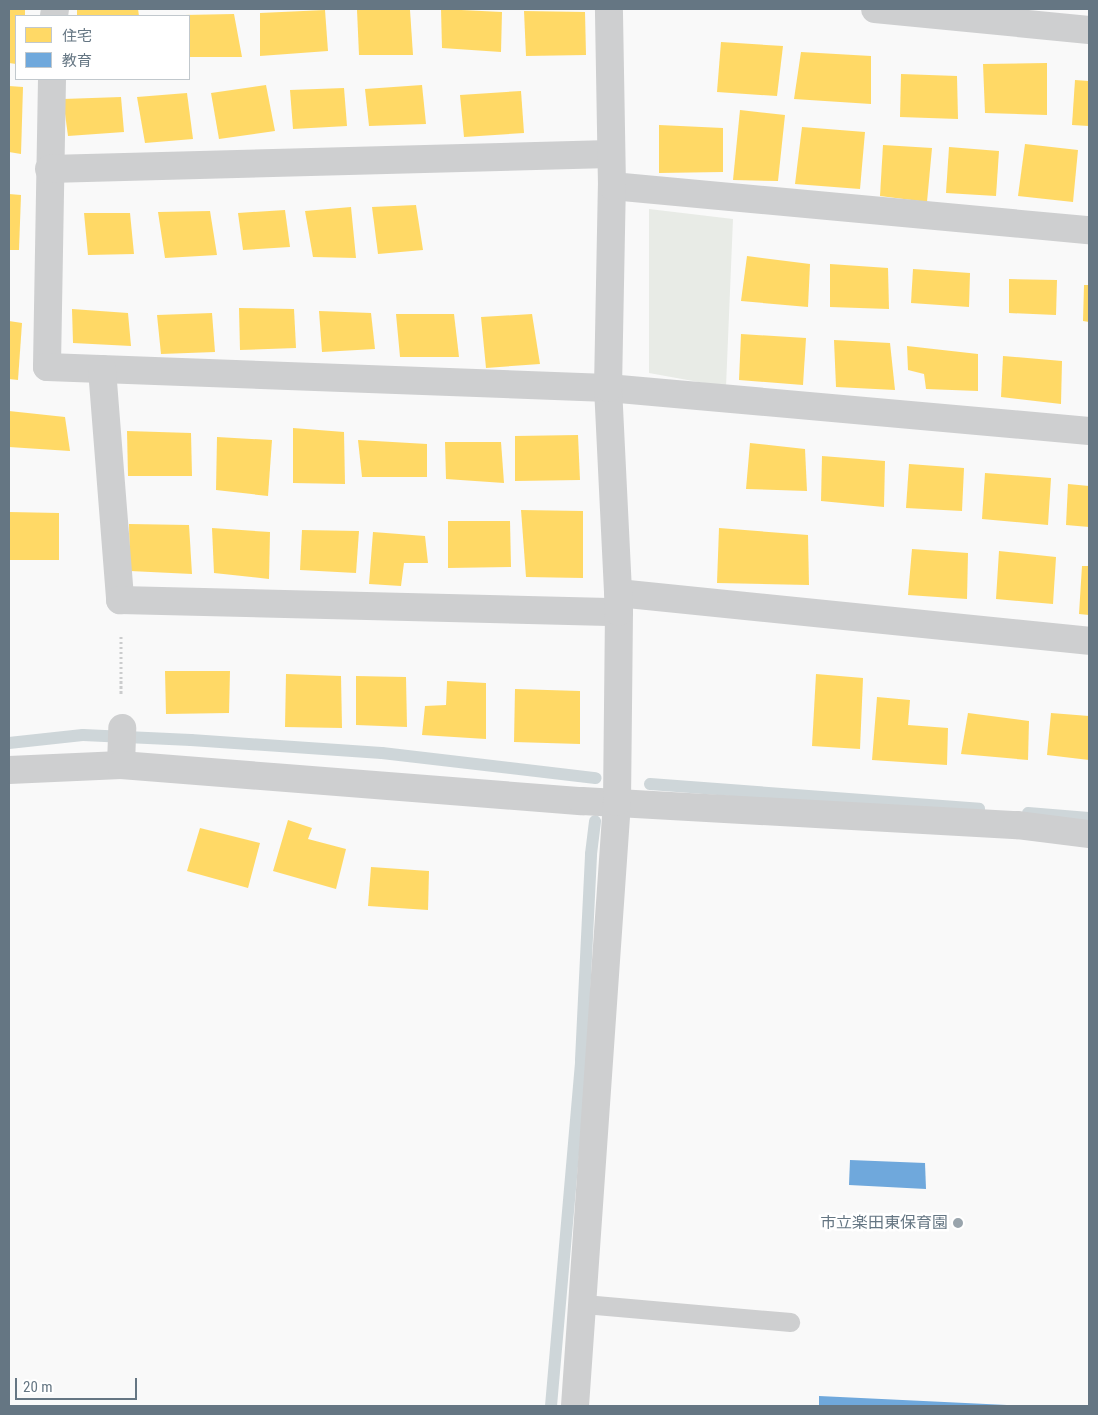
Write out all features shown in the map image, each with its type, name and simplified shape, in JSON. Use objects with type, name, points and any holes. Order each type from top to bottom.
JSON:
[{"type":"street","points":[[575,1406],[584,1304],[617,802],[618,602],[608,388],[612,186],[609,9]]},
{"type":"street","points":[[875,9],[941,12],[1089,30]]},
{"type":"street","points":[[52,80],[47,367],[608,388],[1089,430]]},
{"type":"street","points":[[49,170],[610,154]]},
{"type":"street","points":[[612,186],[1089,230]]},
{"type":"street","points":[[102,369],[120,600],[618,602],[1089,641]]},
{"type":"street","points":[[121,762],[122,728]]},
{"type":"street","points":[[9,770],[121,762],[617,802],[1017,826],[1089,834]]},
{"type":"lane","points":[[584,1304],[790,1322]]},
{"type":"path","points":[[120,600],[122,728]]},
{"type":"shaded area","points":[[649,209],[733,219],[726,387],[649,373]]},
{"type":"building: 住宅","points":[[9,9],[25,9],[25,15],[15,15],[15,64],[9,63]]},
{"type":"building: 住宅","points":[[77,9],[138,9],[139,15],[77,15]]},
{"type":"building: 住宅","points":[[441,9],[502,12],[501,52],[442,48]]},
{"type":"building: 住宅","points":[[325,10],[328,51],[260,56],[260,13]]},
{"type":"building: 住宅","points":[[357,10],[410,10],[413,55],[359,55]]},
{"type":"building: 住宅","points":[[524,11],[585,12],[586,55],[526,56]]},
{"type":"building: 住宅","points":[[234,14],[242,57],[190,57],[190,15],[184,15]]},
{"type":"building: 住宅","points":[[721,42],[783,46],[777,96],[717,92]]},
{"type":"building: 住宅","points":[[801,52],[871,56],[871,104],[794,99]]},
{"type":"building: 住宅","points":[[1047,63],[1047,115],[985,113],[983,64]]},
{"type":"building: 住宅","points":[[901,74],[957,76],[958,119],[900,117]]},
{"type":"building: 住宅","points":[[1075,80],[1089,81],[1089,126],[1072,125]]},
{"type":"building: 住宅","points":[[266,85],[275,131],[219,139],[211,93]]},
{"type":"building: 住宅","points":[[422,85],[426,124],[369,126],[365,89]]},
{"type":"building: 住宅","points":[[9,86],[23,87],[21,154],[9,152]]},
{"type":"building: 住宅","points":[[344,88],[347,126],[293,129],[290,90]]},
{"type":"building: 住宅","points":[[521,91],[524,133],[464,137],[460,95]]},
{"type":"building: 住宅","points":[[187,93],[193,139],[145,143],[137,97]]},
{"type":"building: 住宅","points":[[121,97],[124,132],[68,136],[63,99]]},
{"type":"building: 住宅","points":[[740,110],[785,115],[778,181],[733,180]]},
{"type":"building: 住宅","points":[[659,125],[723,128],[723,172],[659,173]]},
{"type":"building: 住宅","points":[[802,127],[865,132],[860,189],[795,184]]},
{"type":"building: 住宅","points":[[1025,144],[1078,150],[1073,202],[1018,196]]},
{"type":"building: 住宅","points":[[883,145],[932,148],[927,202],[880,196]]},
{"type":"building: 住宅","points":[[949,147],[999,151],[996,196],[946,193]]},
{"type":"building: 住宅","points":[[9,194],[21,195],[19,250],[9,250]]},
{"type":"building: 住宅","points":[[416,205],[423,250],[378,254],[372,207]]},
{"type":"building: 住宅","points":[[351,207],[356,258],[313,257],[305,211]]},
{"type":"building: 住宅","points":[[285,210],[290,247],[243,250],[238,213]]},
{"type":"building: 住宅","points":[[210,211],[217,255],[165,258],[158,212]]},
{"type":"building: 住宅","points":[[84,213],[130,213],[134,254],[88,255]]},
{"type":"building: 住宅","points":[[747,256],[810,264],[808,307],[741,301]]},
{"type":"building: 住宅","points":[[830,264],[888,268],[889,309],[830,307]]},
{"type":"building: 住宅","points":[[913,269],[970,273],[969,307],[911,303]]},
{"type":"building: 住宅","points":[[1009,279],[1057,280],[1056,315],[1009,313]]},
{"type":"building: 住宅","points":[[1084,285],[1089,285],[1089,322],[1083,321]]},
{"type":"building: 住宅","points":[[239,308],[294,309],[296,348],[240,350]]},
{"type":"building: 住宅","points":[[72,309],[128,313],[131,346],[73,343]]},
{"type":"building: 住宅","points":[[319,311],[371,313],[375,349],[322,352]]},
{"type":"building: 住宅","points":[[212,313],[215,352],[161,354],[157,315]]},
{"type":"building: 住宅","points":[[396,314],[454,314],[459,357],[400,357]]},
{"type":"building: 住宅","points":[[532,314],[540,364],[486,368],[481,317]]},
{"type":"building: 住宅","points":[[9,321],[22,323],[18,380],[9,379]]},
{"type":"building: 住宅","points":[[741,334],[806,338],[803,385],[739,380]]},
{"type":"building: 住宅","points":[[834,340],[890,343],[895,390],[836,387]]},
{"type":"building: 住宅","points":[[907,346],[978,354],[978,391],[926,389],[924,374],[908,370]]},
{"type":"building: 住宅","points":[[1003,356],[1062,361],[1061,404],[1001,397]]},
{"type":"building: 住宅","points":[[9,411],[65,417],[70,451],[9,447]]},
{"type":"building: 住宅","points":[[293,428],[344,432],[345,484],[293,483]]},
{"type":"building: 住宅","points":[[127,431],[191,433],[192,476],[128,476]]},
{"type":"building: 住宅","points":[[578,435],[580,480],[515,481],[515,436]]},
{"type":"building: 住宅","points":[[217,437],[272,440],[268,496],[216,490]]},
{"type":"building: 住宅","points":[[358,440],[427,444],[427,477],[362,477]]},
{"type":"building: 住宅","points":[[445,442],[501,442],[504,483],[446,479]]},
{"type":"building: 住宅","points":[[750,443],[805,449],[807,491],[746,489]]},
{"type":"building: 住宅","points":[[822,456],[885,461],[884,507],[821,501]]},
{"type":"building: 住宅","points":[[909,464],[964,468],[962,511],[906,508]]},
{"type":"building: 住宅","points":[[985,473],[1051,478],[1048,525],[982,519]]},
{"type":"building: 住宅","points":[[1068,484],[1089,486],[1089,527],[1066,525]]},
{"type":"building: 住宅","points":[[521,510],[583,511],[583,578],[526,577]]},
{"type":"building: 住宅","points":[[9,512],[59,513],[59,560],[9,560]]},
{"type":"building: 住宅","points":[[448,521],[510,521],[511,567],[448,568]]},
{"type":"building: 住宅","points":[[129,524],[189,525],[192,574],[130,571]]},
{"type":"building: 住宅","points":[[212,528],[270,532],[269,579],[214,573]]},
{"type":"building: 住宅","points":[[719,528],[808,535],[809,585],[717,583]]},
{"type":"building: 住宅","points":[[302,530],[359,531],[356,573],[300,570]]},
{"type":"building: 住宅","points":[[373,532],[425,536],[428,563],[404,563],[401,586],[369,584]]},
{"type":"building: 住宅","points":[[912,549],[968,553],[967,599],[908,595]]},
{"type":"building: 住宅","points":[[999,551],[1056,557],[1053,604],[996,599]]},
{"type":"building: 住宅","points":[[1082,566],[1089,566],[1089,615],[1079,614]]},
{"type":"building: 住宅","points":[[165,671],[230,671],[229,713],[166,714]]},
{"type":"building: 住宅","points":[[286,674],[341,676],[342,728],[285,727]]},
{"type":"building: 住宅","points":[[816,674],[863,678],[860,749],[812,746]]},
{"type":"building: 住宅","points":[[356,676],[406,677],[407,727],[356,725]]},
{"type":"building: 住宅","points":[[447,681],[486,683],[486,739],[422,735],[425,706],[446,705]]},
{"type":"building: 住宅","points":[[515,689],[580,691],[580,744],[514,742]]},
{"type":"building: 住宅","points":[[877,697],[910,700],[908,725],[948,728],[947,765],[872,760]]},
{"type":"building: 住宅","points":[[968,713],[1029,721],[1028,760],[961,754]]},
{"type":"building: 住宅","points":[[1051,713],[1089,716],[1089,760],[1047,755]]},
{"type":"building: 住宅","points":[[288,820],[312,828],[308,839],[346,849],[336,889],[273,871]]},
{"type":"building: 住宅","points":[[200,828],[260,843],[248,888],[187,871]]},
{"type":"building: 住宅","points":[[371,867],[429,871],[428,910],[368,906]]},
{"type":"building: 教育","points":[[850,1160],[925,1163],[926,1189],[849,1185]]},
{"type":"building: 教育","points":[[819,1396],[1007,1405],[1007,1406],[819,1406]]},
{"type":"waterway","points":[[9,743],[83,735],[191,740],[382,753],[596,778]]},
{"type":"waterway","points":[[650,784],[979,809]]},
{"type":"waterway","points":[[1028,813],[1089,818]]},
{"type":"waterway","points":[[551,1406],[581,1060],[591,854],[595,821]]},
{"type":"place","name":"市立楽田東保育園","points":[[958,1223]]}]
